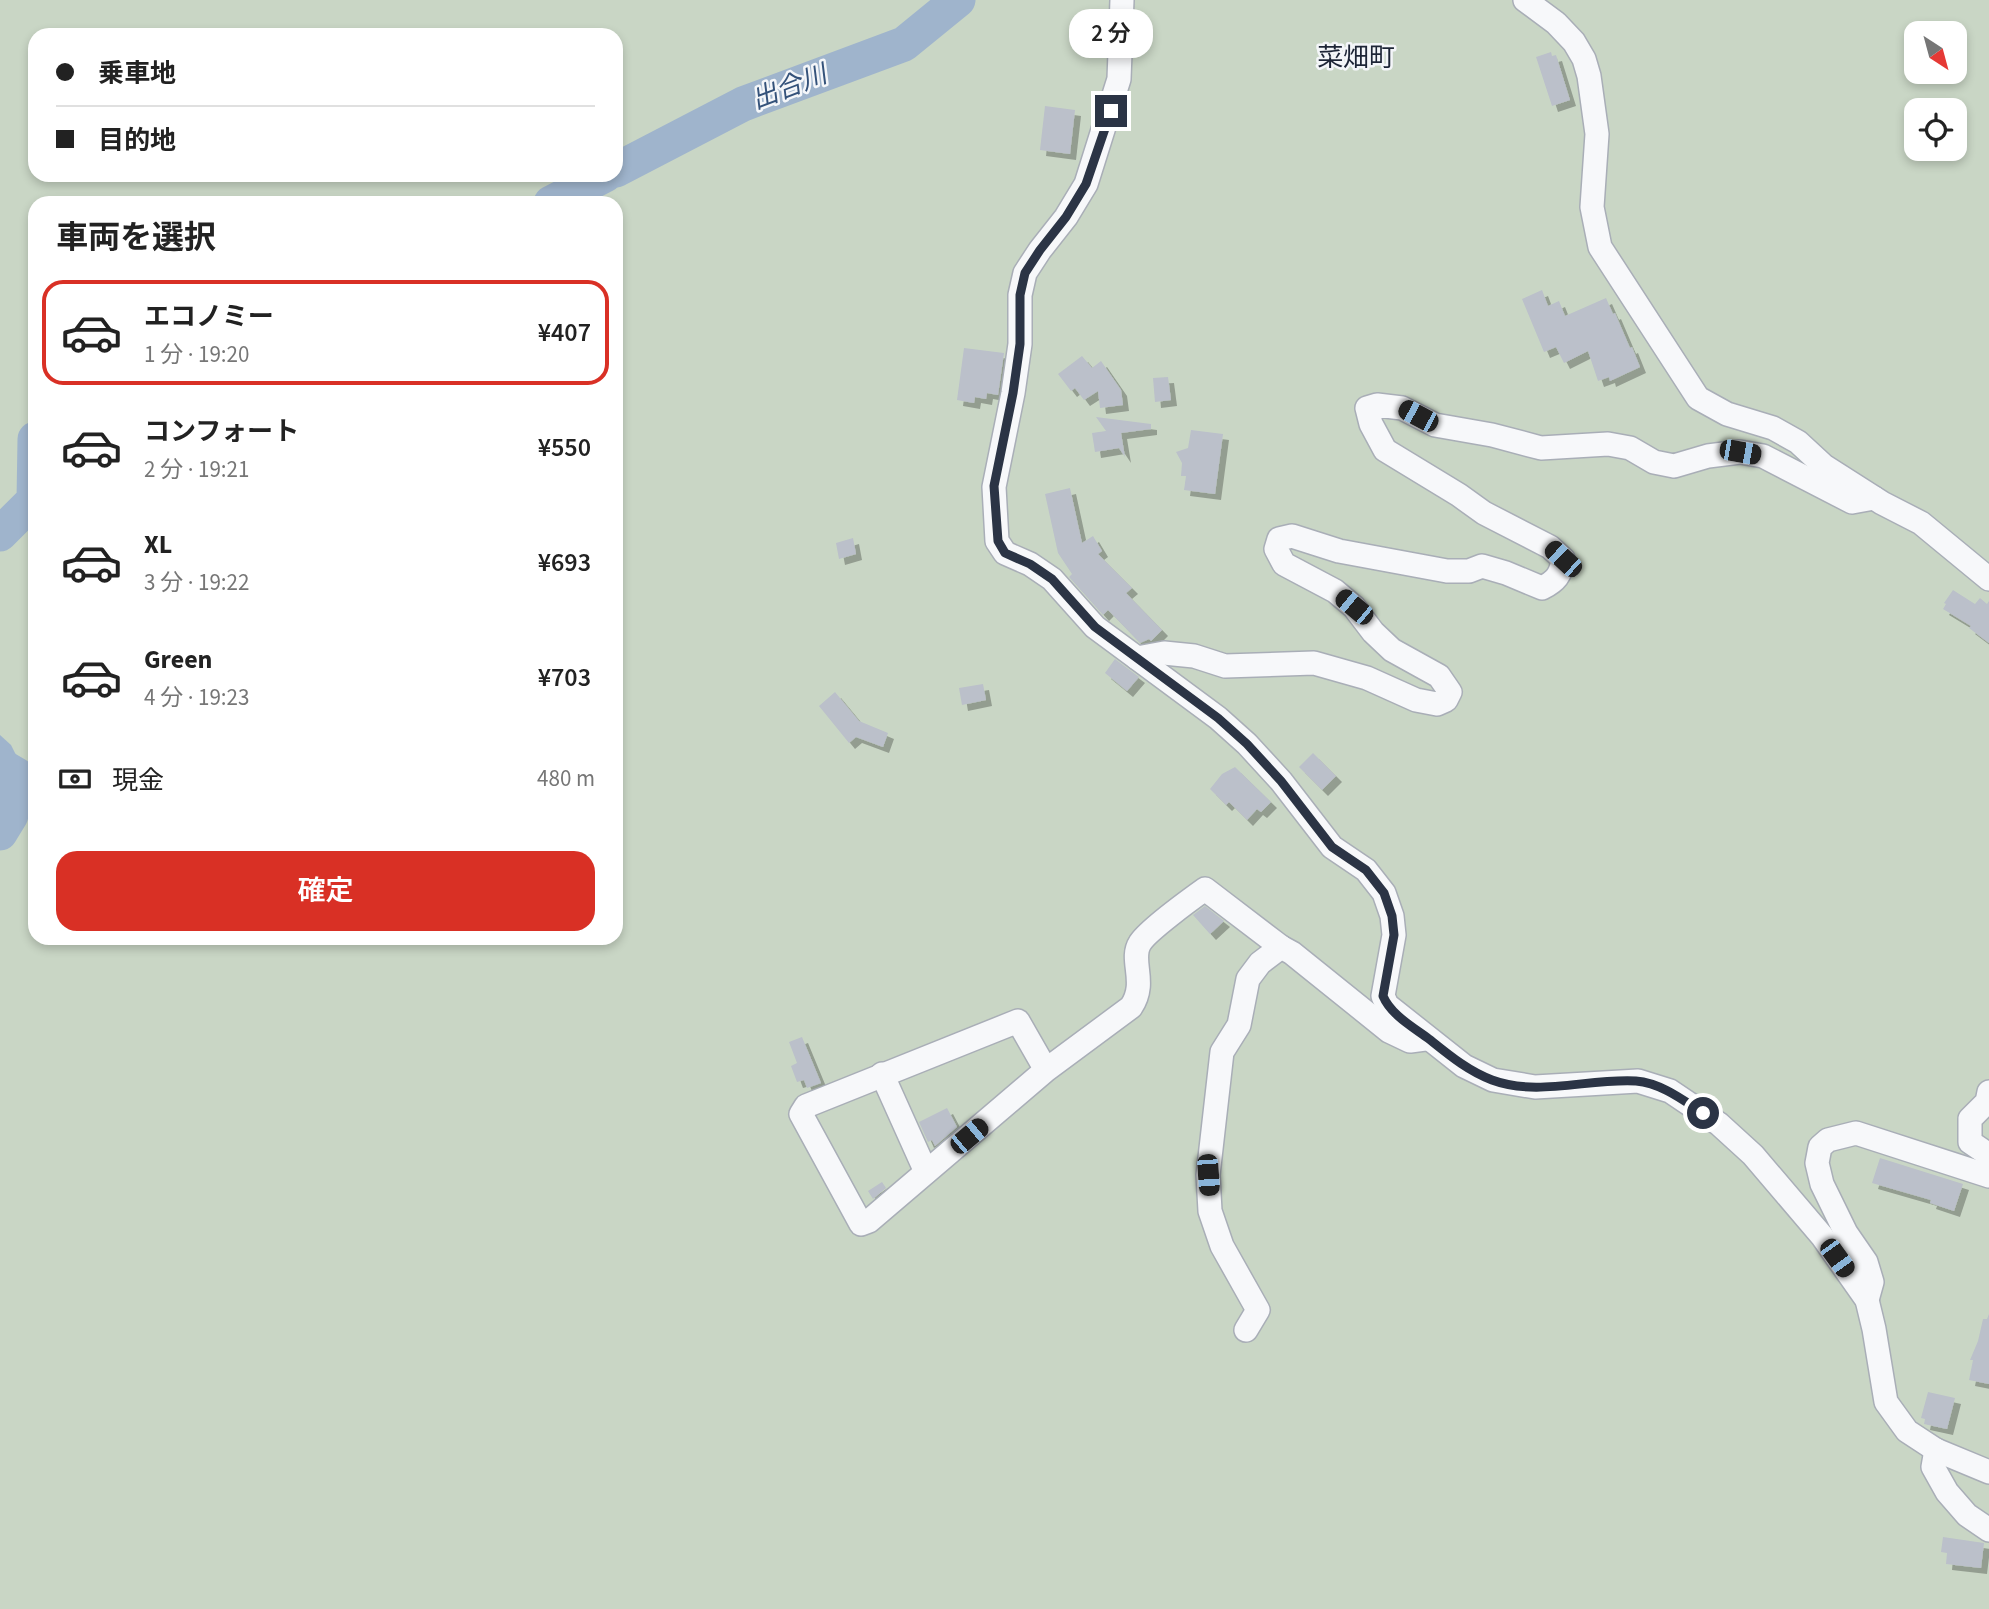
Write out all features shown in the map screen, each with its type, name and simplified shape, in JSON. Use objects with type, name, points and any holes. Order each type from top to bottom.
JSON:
[{"type":"street","points":[[1122,0],[1119,79],[1086,184],[1066,217],[1025,273],[1020,295],[1020,344],[994,486],[998,541],[1005,553],[1030,564],[1052,579],[1095,627],[1218,718],[1247,744],[1281,781],[1332,847],[1366,870],[1384,893],[1392,916],[1394,935],[1383,996],[1387,1005],[1428,1039],[1464,1066],[1493,1080],[1535,1087],[1638,1081],[1670,1091],[1719,1124],[1753,1155],[1822,1237],[1867,1300],[1886,1402],[1907,1431],[1936,1450],[1989,1472]]},
{"type":"street","points":[[1525,0],[1556,23],[1574,42],[1584,59],[1590,76],[1597,134],[1592,207],[1600,247],[1698,398],[1727,414],[1773,428],[1798,442],[1824,466],[1874,498],[1921,523],[1989,579]]},
{"type":"street","points":[[1137,658],[1164,653],[1194,656],[1225,666],[1314,663],[1367,678],[1416,700],[1437,704],[1446,700],[1450,692],[1439,676],[1392,650],[1373,632],[1354,607],[1335,591],[1284,564],[1276,549],[1279,539],[1292,537],[1339,551],[1447,571],[1469,572],[1482,566],[1542,588],[1554,582],[1561,572],[1563,559],[1550,547],[1484,513],[1385,450],[1371,424],[1367,408],[1377,405],[1402,408],[1435,425],[1541,447],[1608,444],[1630,448],[1654,462],[1674,466],[1708,456],[1740,452],[1763,456],[1852,502],[1874,498]]},
{"type":"street","points":[[1046,1070],[1018,1021],[806,1106],[801,1114],[861,1224],[869,1221],[1046,1070],[1131,1007],[1140,985],[1137,957],[1140,943],[1205,888],[1390,1031],[1410,1041],[1428,1039]]},
{"type":"street","points":[[1246,1330],[1258,1310],[1222,1246],[1210,1211],[1208,1175],[1222,1052],[1239,1025],[1248,979],[1260,963],[1281,947]]},
{"type":"street","points":[[883,1074],[926,1172]]},
{"type":"street","points":[[1989,1092],[1987,1102],[1970,1119],[1970,1142],[1989,1155]]},
{"type":"street","points":[[1867,1300],[1871,1282],[1866,1262],[1841,1224],[1822,1184],[1817,1163],[1820,1147],[1828,1140],[1856,1133],[1989,1176]]},
{"type":"street","points":[[1936,1450],[1933,1467],[1947,1492],[1967,1514],[1989,1530]]},
{"type":"green space","points":[[0,0],[1989,0],[1989,1609],[0,1609]]},
{"type":"water","points":[[0,735],[11,745],[20,763],[17,775],[0,786]]},
{"type":"building","points":[[1551,52],[1552,56],[1556,55],[1570,100],[1552,106],[1536,57]]},
{"type":"building","points":[[1045,106],[1075,110],[1070,154],[1040,150]]},
{"type":"building","points":[[1542,290],[1548,306],[1559,301],[1565,316],[1606,298],[1640,367],[1610,381],[1609,377],[1598,381],[1588,351],[1564,363],[1556,347],[1544,352],[1522,299]]},
{"type":"building","points":[[964,348],[1004,353],[998,395],[987,393],[986,399],[975,397],[974,403],[957,400]]},
{"type":"building","points":[[1082,356],[1092,368],[1101,361],[1121,390],[1123,405],[1100,408],[1098,391],[1084,400],[1075,388],[1071,391],[1058,374]]},
{"type":"building","points":[[1168,377],[1171,400],[1155,402],[1153,378]]},
{"type":"building","points":[[1096,417],[1151,424],[1151,429],[1121,433],[1125,457],[1119,448],[1095,452],[1092,433],[1106,431]]},
{"type":"building","points":[[1191,430],[1223,434],[1215,494],[1184,490],[1186,476],[1181,476],[1182,463],[1176,452],[1188,448]]},
{"type":"building","points":[[1070,488],[1082,543],[1093,536],[1102,551],[1098,554],[1132,588],[1126,593],[1162,630],[1151,641],[1149,639],[1140,643],[1108,610],[1103,615],[1069,577],[1072,574],[1058,553],[1045,494]]},
{"type":"building","points":[[853,538],[856,554],[839,559],[836,543]]},
{"type":"building","points":[[1953,590],[1975,604],[1980,598],[1987,604],[1989,601],[1989,643],[1969,628],[1971,626],[1943,609]]},
{"type":"building","points":[[1115,659],[1139,677],[1127,691],[1105,673]]},
{"type":"building","points":[[983,684],[986,700],[962,705],[959,688]]},
{"type":"building","points":[[835,692],[859,721],[888,733],[883,747],[856,737],[849,743],[819,706]]},
{"type":"building","points":[[1313,753],[1336,776],[1322,790],[1299,767]]},
{"type":"building","points":[[1235,767],[1271,802],[1261,812],[1257,809],[1247,820],[1229,802],[1226,805],[1210,789],[1222,774]]},
{"type":"building","points":[[1205,906],[1224,921],[1210,934],[1193,915]]},
{"type":"building","points":[[802,1037],[821,1083],[807,1088],[804,1080],[797,1082],[791,1066],[797,1063],[789,1042]]},
{"type":"building","points":[[947,1108],[957,1127],[935,1146],[932,1140],[928,1142],[919,1122]]},
{"type":"building","points":[[1880,1158],[1963,1184],[1954,1211],[1930,1203],[1931,1200],[1872,1183]]},
{"type":"building","points":[[882,1182],[886,1188],[873,1199],[868,1191]]},
{"type":"building","points":[[1989,1314],[1989,1384],[1969,1380],[1973,1360],[1970,1360],[1983,1319],[1987,1319]]},
{"type":"building","points":[[1928,1392],[1955,1398],[1947,1429],[1924,1424],[1925,1419],[1921,1418]]},
{"type":"building","points":[[1943,1537],[1984,1543],[1981,1568],[1946,1564],[1947,1553],[1941,1552]]},
{"type":"waterway","name":"出合川","points":[[623,166],[743,104],[904,44],[958,0]]},
{"type":"waterway","name":"出合川","points":[[564,196],[592,182]]},
{"type":"waterway","name":"出合川","points":[[0,534],[28,506]]},
{"type":"waterway","name":"出合川","points":[[0,765],[17,775],[11,815],[0,833]]},
{"type":"district","name":"菜畑町","points":[[1356,57]]},
{"type":"route","points":[[1111,111],[1086,184],[1066,217],[1025,273],[1020,295],[1020,344],[1013,393],[994,486],[998,541],[1005,553],[1030,564],[1052,579],[1095,627],[1218,718],[1247,744],[1281,781],[1332,847],[1366,870],[1384,893],[1392,916],[1394,935],[1383,996],[1387,1005],[1408,1023],[1464,1066],[1493,1080],[1535,1087],[1638,1081],[1670,1091],[1703,1113]]}]
